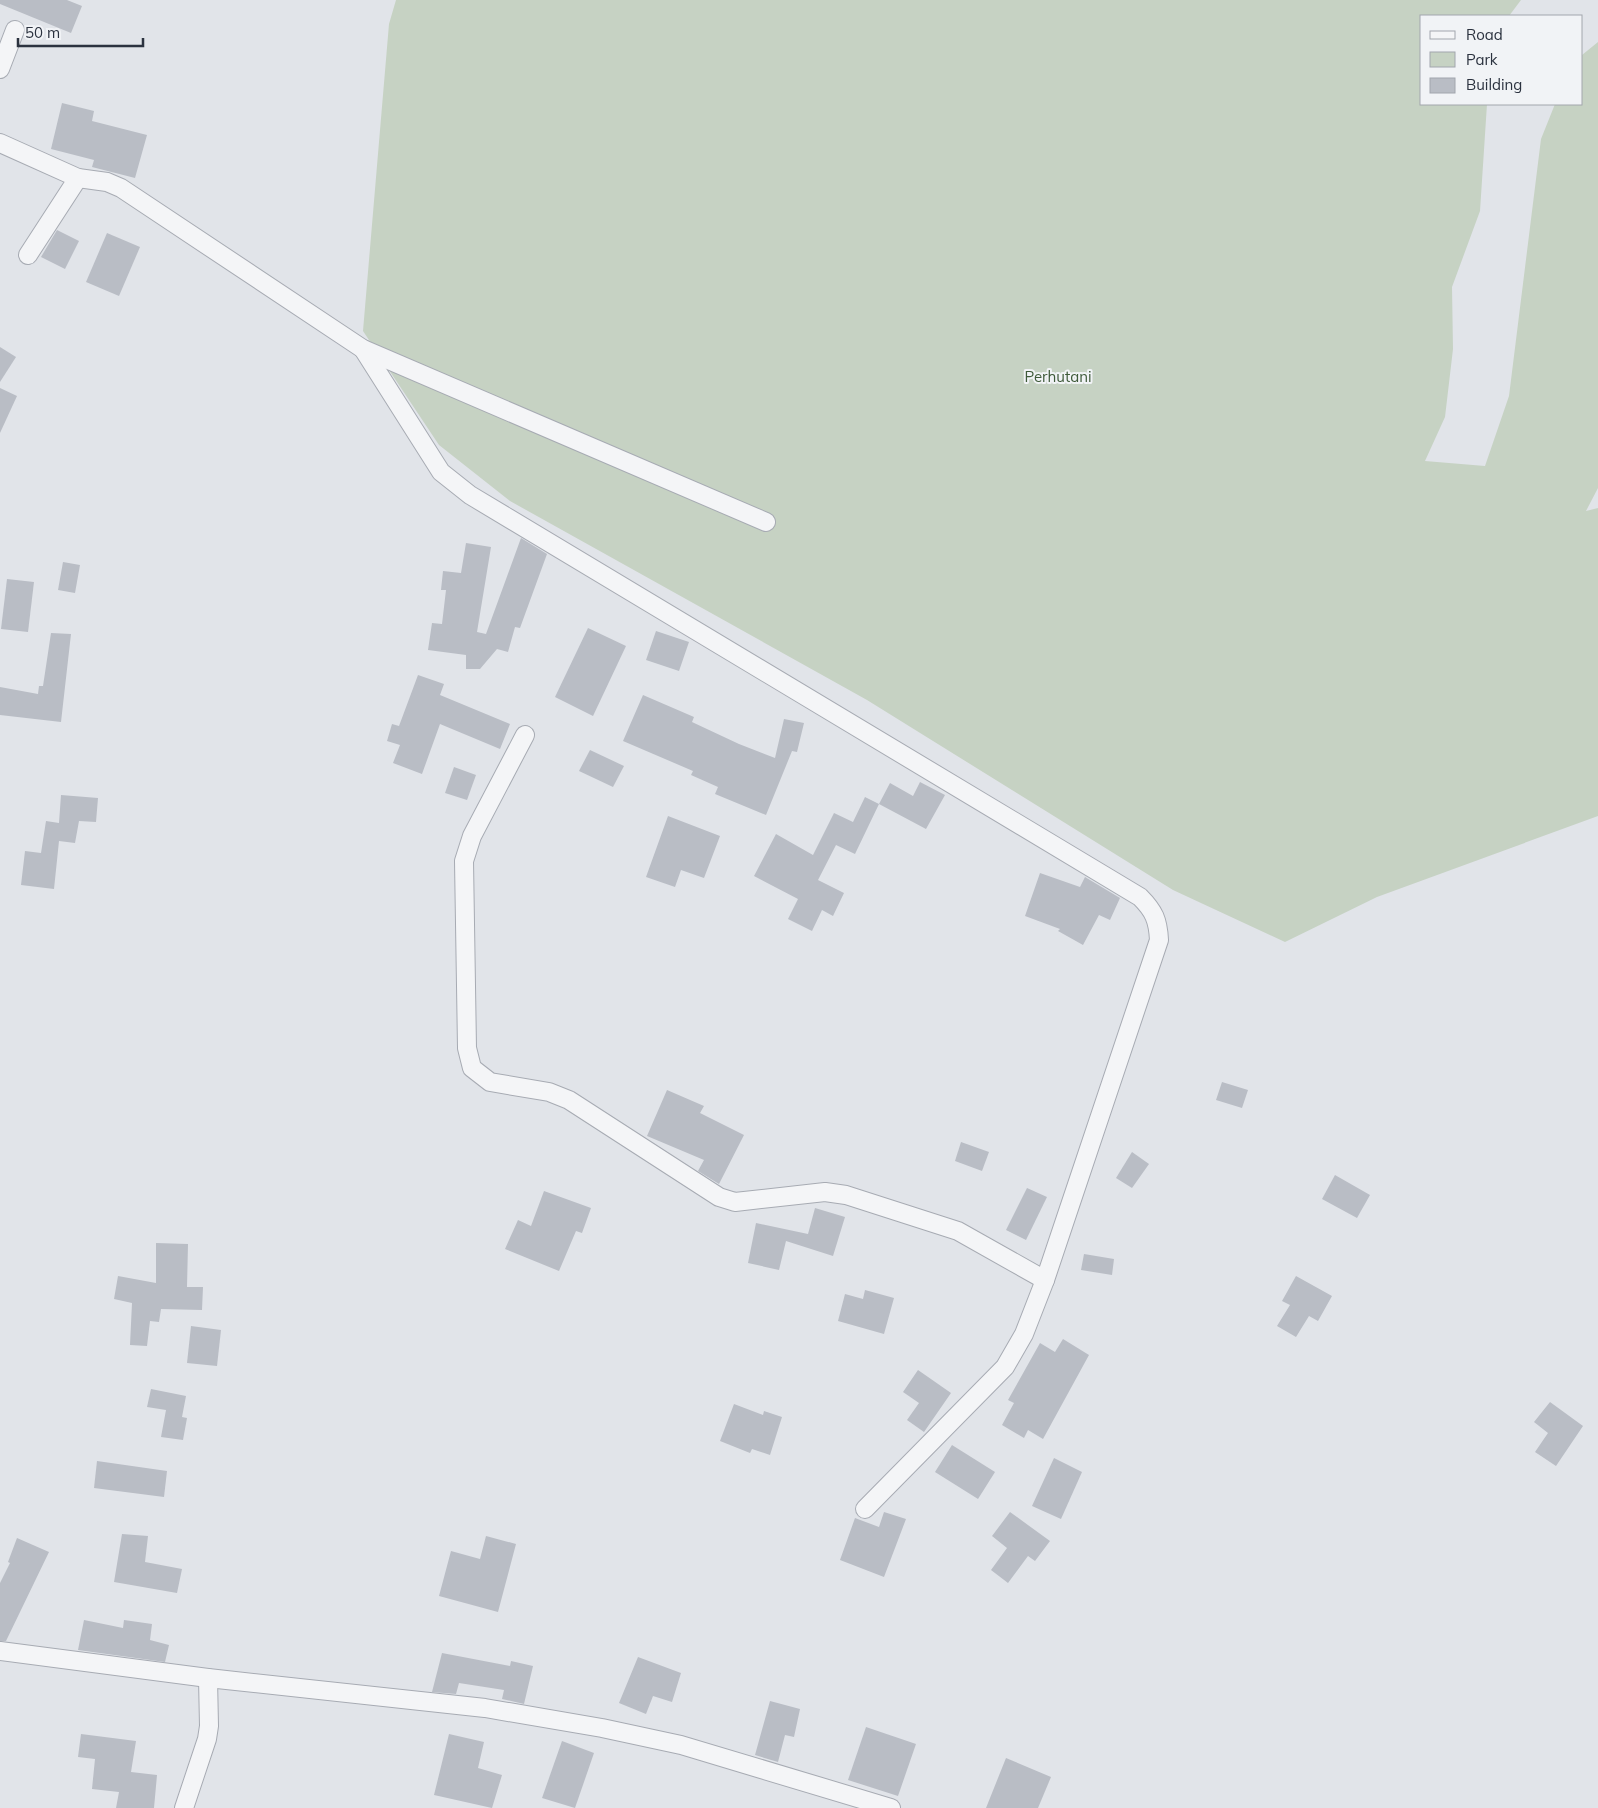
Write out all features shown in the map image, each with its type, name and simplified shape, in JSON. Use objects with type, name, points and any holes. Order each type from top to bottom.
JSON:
[{"type":"street","points":[[0,70],[15,30]]},
{"type":"street","points":[[0,143],[78,178],[107,182],[127,192],[363,349],[766,522]]},
{"type":"street","points":[[28,255],[78,178]]},
{"type":"street","points":[[363,349],[442,472],[470,495],[1140,897],[1152,909],[1158,922],[1159,940],[1046,1280],[1024,1334],[1005,1367],[865,1509]]},
{"type":"street","points":[[525,735],[472,836],[464,861],[467,1048],[472,1068],[490,1082],[549,1092],[569,1100],[719,1197],[735,1202],[826,1192],[846,1195],[958,1232],[1046,1280]]},
{"type":"street","points":[[0,1650],[208,1678],[485,1708],[602,1728],[681,1745],[890,1808]]},
{"type":"street","points":[[184,1808],[207,1739],[209,1726],[208,1678]]},
{"type":"green space","name":"Perhutani","points":[[396,0],[1521,0],[1510,15],[1420,15],[1420,105],[1487,105],[1480,211],[1452,287],[1453,349],[1445,417],[1425,461],[1485,466],[1509,396],[1541,139],[1555,105],[1583,105],[1583,54],[1598,42],[1598,488],[1586,511],[1598,508],[1598,816],[1377,897],[1285,942],[1173,890],[867,700],[510,501],[439,445],[363,331],[389,24]]},
{"type":"building","points":[[0,0],[67,0],[82,6],[71,33],[0,4]]},
{"type":"building","points":[[62,103],[94,111],[92,121],[147,135],[135,178],[92,167],[94,160],[51,149]]},
{"type":"building","points":[[57,230],[79,241],[65,269],[41,257]]},
{"type":"building","points":[[107,233],[140,247],[119,296],[86,282]]},
{"type":"building","points":[[0,347],[16,357],[0,382]]},
{"type":"building","points":[[0,388],[17,396],[0,433]]},
{"type":"building","points":[[521,538],[547,554],[520,628],[515,627],[508,652],[497,649],[480,669],[466,669],[466,655],[428,650],[432,623],[442,624],[446,590],[441,590],[443,571],[461,573],[466,543],[491,547],[477,632],[486,634]]},
{"type":"building","points":[[63,562],[80,565],[75,593],[58,590]]},
{"type":"building","points":[[7,579],[34,582],[28,632],[1,629]]},
{"type":"building","points":[[588,628],[626,646],[593,716],[555,697]]},
{"type":"building","points":[[656,631],[689,642],[679,671],[646,660]]},
{"type":"building","points":[[51,633],[71,634],[61,722],[0,715],[0,687],[38,694],[39,686],[43,686]]},
{"type":"building","points":[[418,675],[444,684],[440,695],[510,724],[500,749],[440,724],[422,774],[393,763],[400,745],[387,741],[392,724],[399,726]]},
{"type":"building","points":[[643,695],[694,717],[692,722],[775,758],[784,719],[804,723],[797,752],[792,751],[766,815],[715,794],[718,787],[691,775],[693,771],[623,741]]},
{"type":"building","points":[[590,750],[624,766],[613,787],[579,771]]},
{"type":"building","points":[[454,767],[476,775],[467,800],[445,793]]},
{"type":"building","points":[[920,782],[945,795],[926,829],[879,804],[890,783],[913,796]]},
{"type":"building","points":[[61,795],[98,798],[96,822],[79,821],[75,843],[59,841],[54,889],[21,885],[25,851],[41,853],[46,821],[59,823]]},
{"type":"building","points":[[865,797],[879,804],[855,854],[836,845],[818,880],[844,893],[833,916],[822,910],[812,931],[788,919],[798,899],[754,876],[776,834],[813,855],[834,813],[853,822]]},
{"type":"building","points":[[668,816],[720,836],[704,878],[681,870],[675,887],[646,877]]},
{"type":"building","points":[[1040,873],[1080,887],[1085,877],[1120,898],[1110,920],[1099,915],[1083,945],[1058,931],[1060,929],[1025,916]]},
{"type":"building","points":[[1222,1082],[1248,1090],[1242,1108],[1216,1100]]},
{"type":"building","points":[[667,1090],[704,1106],[700,1113],[744,1135],[719,1184],[698,1171],[704,1160],[647,1136]]},
{"type":"building","points":[[961,1142],[989,1152],[982,1171],[955,1161]]},
{"type":"building","points":[[1132,1152],[1149,1164],[1132,1188],[1116,1178]]},
{"type":"building","points":[[1335,1175],[1370,1195],[1357,1218],[1322,1199]]},
{"type":"building","points":[[1027,1188],[1047,1197],[1026,1240],[1006,1230]]},
{"type":"building","points":[[544,1191],[591,1208],[582,1233],[576,1231],[559,1271],[505,1249],[518,1220],[531,1226]]},
{"type":"building","points":[[815,1208],[845,1217],[833,1256],[786,1241],[779,1270],[748,1263],[756,1223],[808,1234]]},
{"type":"building","points":[[156,1243],[188,1244],[187,1287],[203,1287],[202,1310],[161,1309],[159,1322],[150,1321],[147,1346],[130,1345],[132,1303],[114,1299],[118,1276],[156,1283]]},
{"type":"building","points":[[1084,1254],[1114,1259],[1112,1275],[1081,1270]]},
{"type":"building","points":[[1296,1276],[1332,1296],[1318,1321],[1309,1316],[1296,1337],[1277,1326],[1290,1305],[1282,1301]]},
{"type":"building","points":[[865,1290],[894,1298],[884,1334],[838,1321],[845,1294],[863,1299]]},
{"type":"building","points":[[191,1326],[221,1330],[217,1366],[187,1363]]},
{"type":"building","points":[[1063,1339],[1089,1355],[1043,1439],[1028,1430],[1024,1438],[1002,1425],[1014,1403],[1008,1400],[1040,1343],[1055,1352]]},
{"type":"building","points":[[918,1370],[951,1393],[924,1432],[907,1420],[919,1403],[903,1392]]},
{"type":"building","points":[[151,1389],[186,1396],[182,1417],[187,1418],[183,1440],[161,1437],[166,1410],[147,1407]]},
{"type":"building","points":[[1550,1402],[1583,1426],[1556,1466],[1535,1452],[1548,1433],[1534,1422]]},
{"type":"building","points":[[734,1404],[763,1415],[764,1411],[782,1417],[770,1455],[752,1449],[750,1453],[720,1441]]},
{"type":"building","points":[[952,1445],[995,1472],[978,1499],[935,1472]]},
{"type":"building","points":[[1054,1458],[1082,1472],[1061,1519],[1032,1506]]},
{"type":"building","points":[[97,1461],[167,1471],[164,1497],[94,1488]]},
{"type":"building","points":[[884,1512],[906,1519],[884,1577],[840,1560],[855,1518],[879,1527]]},
{"type":"building","points":[[1010,1512],[1050,1541],[1035,1561],[1028,1556],[1008,1583],[991,1570],[1007,1548],[992,1536]]},
{"type":"building","points":[[122,1534],[148,1536],[145,1562],[182,1569],[177,1593],[114,1582]]},
{"type":"building","points":[[486,1536],[516,1544],[498,1612],[439,1596],[451,1551],[480,1559]]},
{"type":"building","points":[[17,1538],[49,1552],[6,1641],[0,1641],[0,1583],[10,1563],[8,1562]]},
{"type":"building","points":[[84,1620],[123,1628],[124,1620],[152,1624],[150,1640],[169,1645],[165,1662],[78,1650]]},
{"type":"building","points":[[442,1653],[510,1666],[511,1661],[533,1666],[524,1704],[502,1699],[504,1690],[459,1683],[456,1694],[432,1692]]},
{"type":"building","points":[[638,1657],[681,1673],[672,1702],[653,1696],[646,1714],[619,1703]]},
{"type":"building","points":[[770,1701],[800,1709],[794,1737],[785,1735],[778,1762],[755,1755]]},
{"type":"building","points":[[866,1727],[916,1744],[898,1796],[848,1780]]},
{"type":"building","points":[[81,1734],[136,1741],[131,1772],[157,1775],[154,1808],[116,1808],[119,1792],[92,1789],[95,1759],[78,1757]]},
{"type":"building","points":[[449,1734],[484,1742],[478,1768],[502,1775],[492,1808],[434,1795]]},
{"type":"building","points":[[562,1741],[594,1753],[575,1808],[542,1798]]},
{"type":"building","points":[[1006,1758],[1051,1777],[1038,1808],[986,1808]]}]
